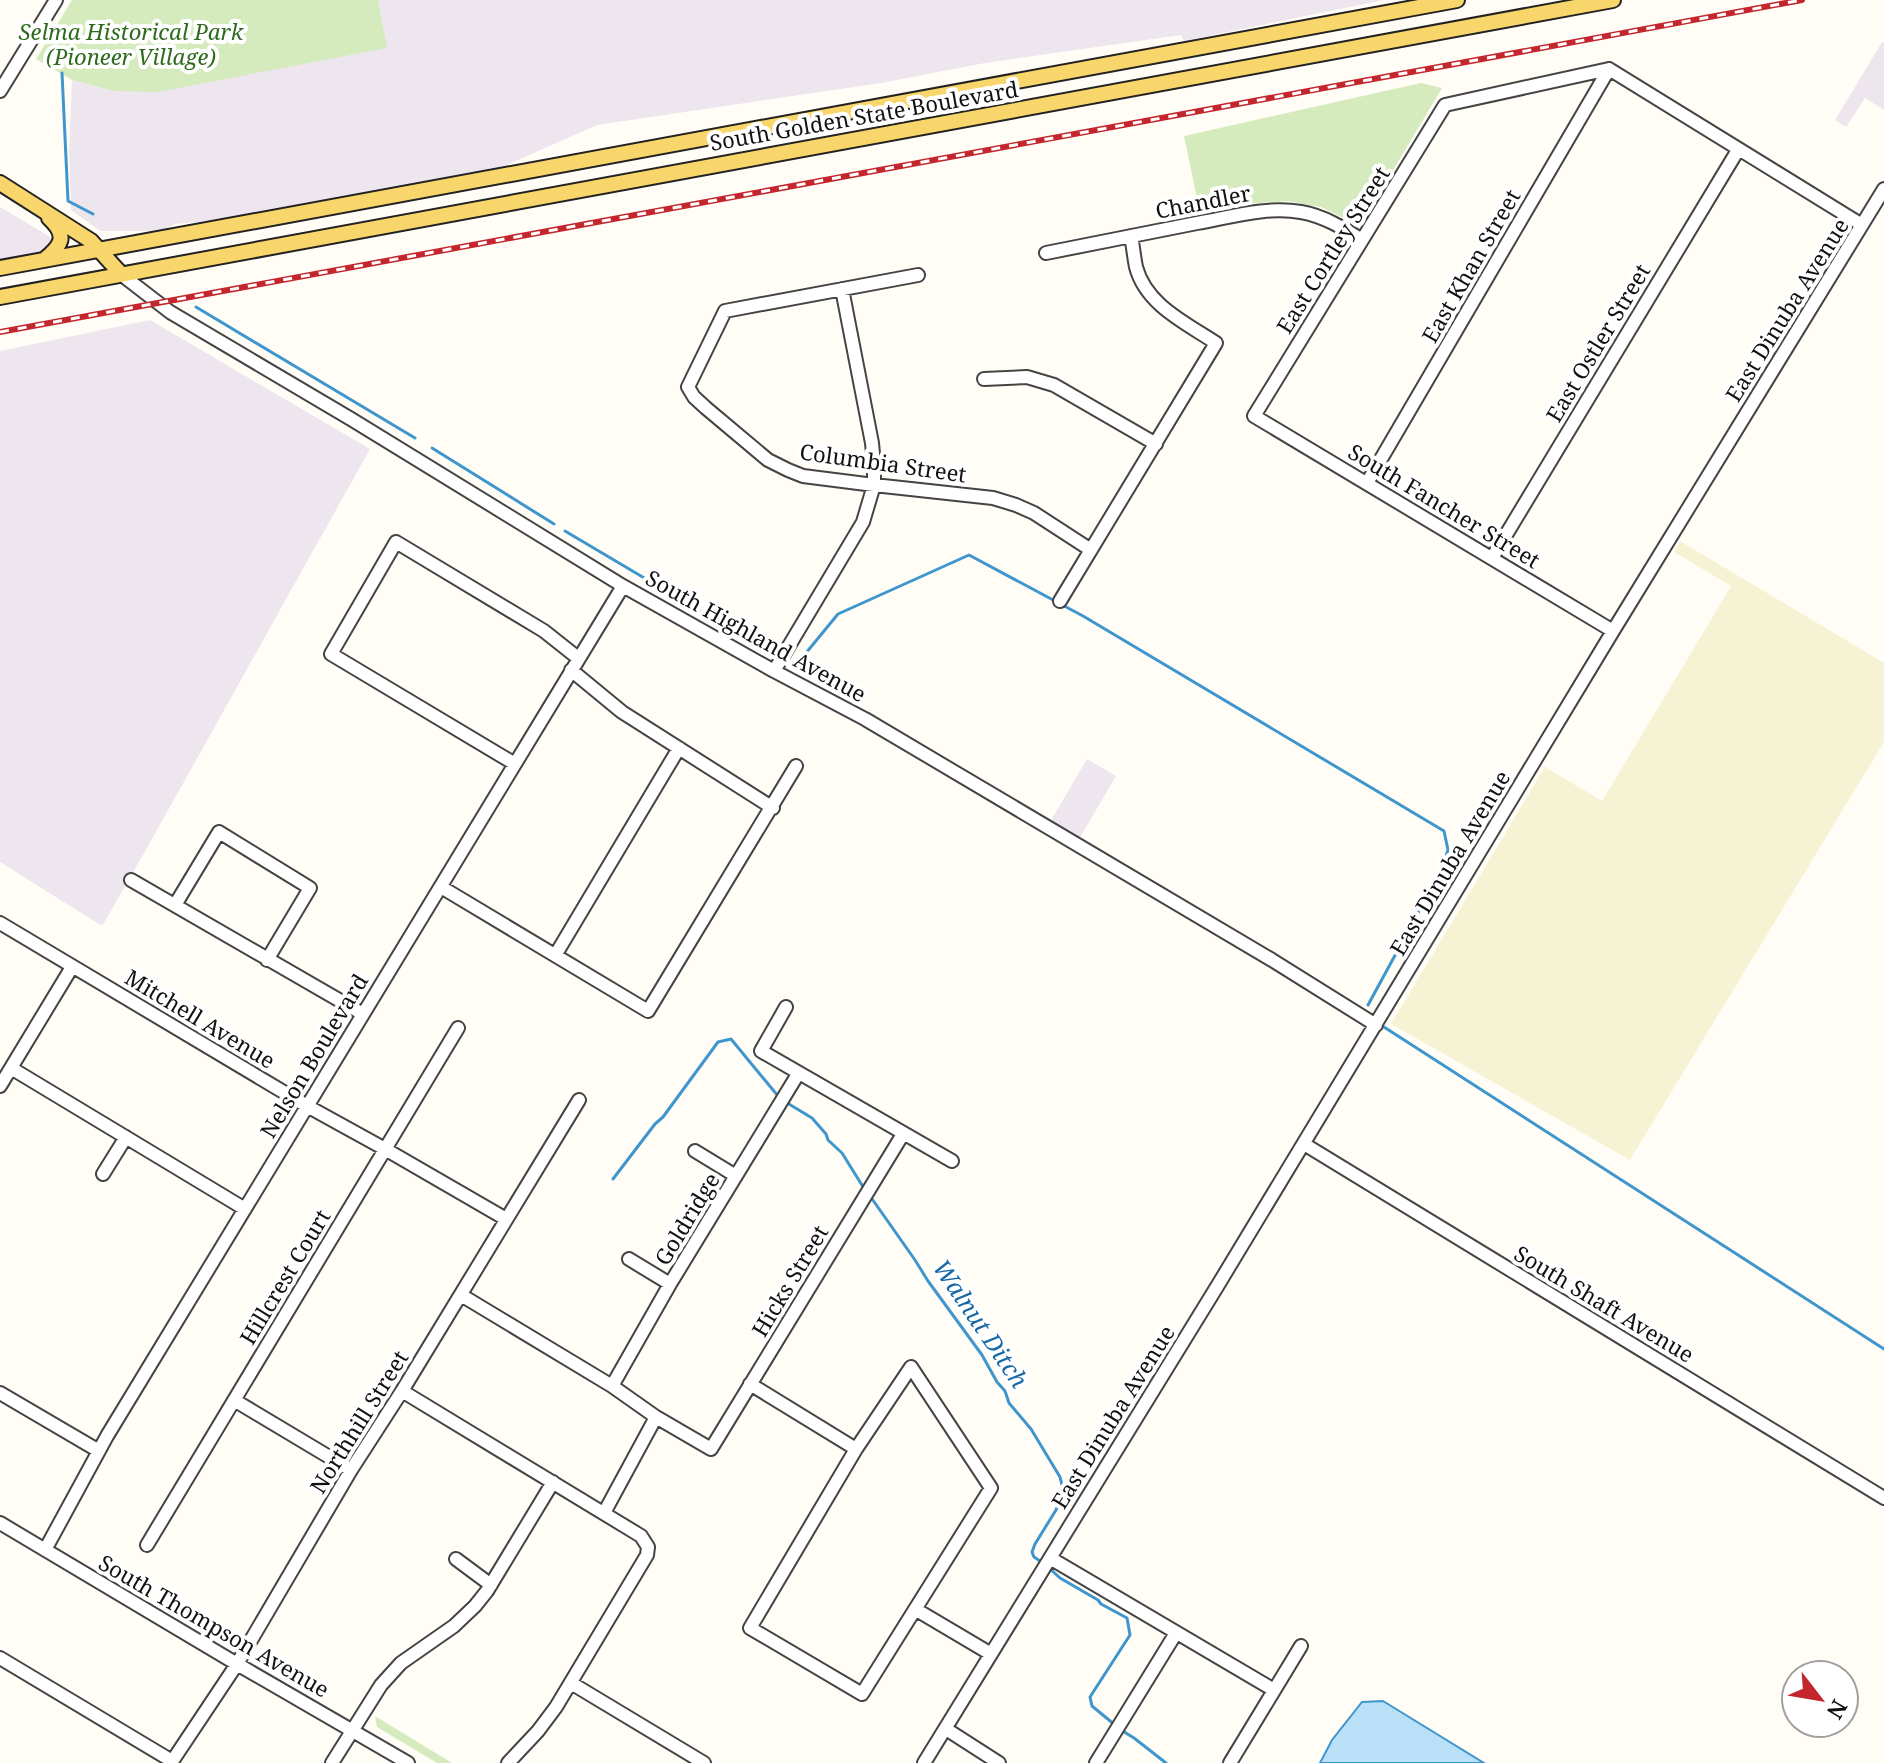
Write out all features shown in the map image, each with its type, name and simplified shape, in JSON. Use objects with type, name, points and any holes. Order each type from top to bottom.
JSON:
[{"type":"main road","name":"South Golden State Boulevard","points":[[0,268],[1457,0]]},
{"type":"main road","name":"South Golden State Boulevard","points":[[0,297],[1613,0]]},
{"type":"main road","points":[[0,183],[89,239],[122,275]]},
{"type":"main road","points":[[31,202],[58,227],[61,234],[55,251],[44,260]]},
{"type":"street","points":[[0,91],[56,0]]},
{"type":"street","points":[[1609,69],[1862,225]]},
{"type":"street","name":"East Cortley Street","points":[[1254,416],[1445,105],[1609,69]]},
{"type":"street","name":"East Khan Street","points":[[1367,483],[1609,69]]},
{"type":"street","name":"East Ostler Street","points":[[1492,558],[1738,150]]},
{"type":"street","name":"East Dinuba Avenue","points":[[946,1729],[1884,189]]},
{"type":"street","name":"Chandler","points":[[1046,253],[1278,209],[1317,215],[1362,240]]},
{"type":"street","points":[[1060,601],[1216,343],[1157,302],[1137,269],[1131,236]]},
{"type":"street","name":"South Highland Avenue","points":[[122,275],[170,312],[623,586],[865,719],[1259,952],[1376,1025]]},
{"type":"street","points":[[774,671],[856,535],[874,485],[872,443],[842,289],[918,275]]},
{"type":"street","name":"Columbia Street","points":[[842,289],[725,311],[688,387],[694,397],[768,460],[803,476],[993,498],[1034,513],[1091,550]]},
{"type":"street","points":[[984,379],[1027,377],[1054,385],[1156,444]]},
{"type":"street","name":"South Fancher Street","points":[[1254,416],[1613,631]]},
{"type":"street","points":[[515,764],[331,654],[396,542],[544,631],[578,658]]},
{"type":"street","name":"Nelson Boulevard","points":[[45,1550],[99,1451],[623,586]]},
{"type":"street","points":[[571,670],[622,712],[773,808]]},
{"type":"street","points":[[556,954],[679,748]]},
{"type":"street","points":[[441,887],[648,1011],[796,766]]},
{"type":"street","points":[[175,905],[219,832],[310,888],[267,960]]},
{"type":"street","points":[[131,880],[363,1014]]},
{"type":"street","name":"Mitchell Avenue","points":[[0,923],[307,1106],[506,1219]]},
{"type":"street","points":[[0,1086],[72,967]]},
{"type":"street","points":[[786,1007],[761,1051],[952,1161]]},
{"type":"street","name":"Hillcrest Court","points":[[147,1545],[458,1028]]},
{"type":"street","points":[[11,1068],[245,1209]]},
{"type":"street","name":"Goldridge","points":[[612,1386],[670,1284],[798,1074]]},
{"type":"street","name":"Northhill Street","points":[[172,1762],[237,1664],[351,1470],[579,1100]]},
{"type":"street","name":"Hicks Street","points":[[656,1417],[711,1449],[903,1134]]},
{"type":"street","points":[[103,1174],[126,1137]]},
{"type":"street","name":"South Shaft Avenue","points":[[1304,1144],[1884,1498]]},
{"type":"street","points":[[695,1151],[736,1176]]},
{"type":"street","points":[[629,1259],[670,1284]]},
{"type":"street","points":[[461,1295],[612,1386],[656,1417],[604,1513]]},
{"type":"street","points":[[911,1367],[991,1488],[862,1694],[750,1628],[856,1449],[911,1367]]},
{"type":"street","points":[[750,1384],[856,1449]]},
{"type":"street","points":[[402,1391],[647,1542],[647,1555],[571,1683],[545,1723],[508,1763]]},
{"type":"street","points":[[0,1393],[99,1451]]},
{"type":"street","points":[[234,1400],[351,1470]]},
{"type":"street","points":[[332,1763],[390,1674],[466,1616],[491,1585],[553,1482]]},
{"type":"street","name":"South Thompson Avenue","points":[[0,1523],[408,1763]]},
{"type":"street","points":[[1050,1558],[1274,1690]]},
{"type":"street","points":[[456,1559],[491,1585]]},
{"type":"street","points":[[915,1609],[991,1654]]},
{"type":"street","points":[[1096,1763],[1176,1633]]},
{"type":"street","points":[[1230,1763],[1301,1646]]},
{"type":"street","points":[[0,1658],[172,1762]]},
{"type":"street","points":[[571,1683],[704,1763]]},
{"type":"street","points":[[924,1763],[946,1729],[999,1763]]},
{"type":"shaded area","points":[[378,0],[1384,0],[1184,41],[1181,35],[985,63],[881,83],[597,125],[484,175],[238,218],[175,224],[162,231],[100,231],[71,210],[69,153],[72,80],[114,91],[386,48]]},
{"type":"shaded area","points":[[1882,42],[1884,110],[1865,98],[1846,127],[1835,120]]},
{"type":"shaded area","points":[[0,207],[57,241],[60,255],[0,269]]},
{"type":"shaded area","points":[[150,320],[370,449],[102,926],[0,862],[0,351]]},
{"type":"shaded area","points":[[1680,541],[1884,663],[1884,742],[1630,1160],[1391,1024],[1545,767],[1602,801],[1700,638],[1731,586],[1674,552]]},
{"type":"shaded area","points":[[1087,759],[1116,776],[1079,839],[1050,822]]},
{"type":"green space","name":"Selma Historical Park (Pioneer Village)","points":[[72,0],[378,0],[387,48],[158,92],[114,91],[72,80],[36,59]]},
{"type":"green space","points":[[1421,83],[1442,88],[1364,219],[1352,222],[1321,207],[1288,201],[1200,213],[1184,136]]},
{"type":"green space","points":[[375,1716],[452,1763],[437,1763],[377,1727]]},
{"type":"water","points":[[1383,1701],[1484,1763],[1320,1763],[1332,1740],[1362,1702]]},
{"type":"waterway","points":[[62,73],[68,201],[93,214]]},
{"type":"waterway","points":[[196,307],[415,438]]},
{"type":"waterway","points":[[432,448],[554,524]]},
{"type":"waterway","points":[[565,531],[700,611]]},
{"type":"waterway","points":[[801,659],[838,614],[969,555],[1083,616],[1444,831],[1448,850],[1442,869],[1368,1005]]},
{"type":"waterway","points":[[1384,1027],[1884,1349]]},
{"type":"waterway","name":"Walnut Ditch","points":[[613,1179],[718,1042],[731,1039],[778,1096]]},
{"type":"waterway","name":"Walnut Ditch","points":[[784,1101],[812,1118],[842,1153],[865,1190]]},
{"type":"waterway","name":"Walnut Ditch","points":[[870,1196],[982,1355],[1009,1403],[1031,1429],[1060,1477],[1064,1493],[1032,1552],[1043,1563]]},
{"type":"waterway","name":"Walnut Ditch","points":[[1049,1568],[1060,1578],[1127,1618],[1130,1635],[1090,1697],[1092,1706],[1115,1725]]},
{"type":"waterway","name":"Walnut Ditch","points":[[1121,1730],[1166,1763]]},
{"type":"railway","points":[[0,332],[1802,0]]}]
